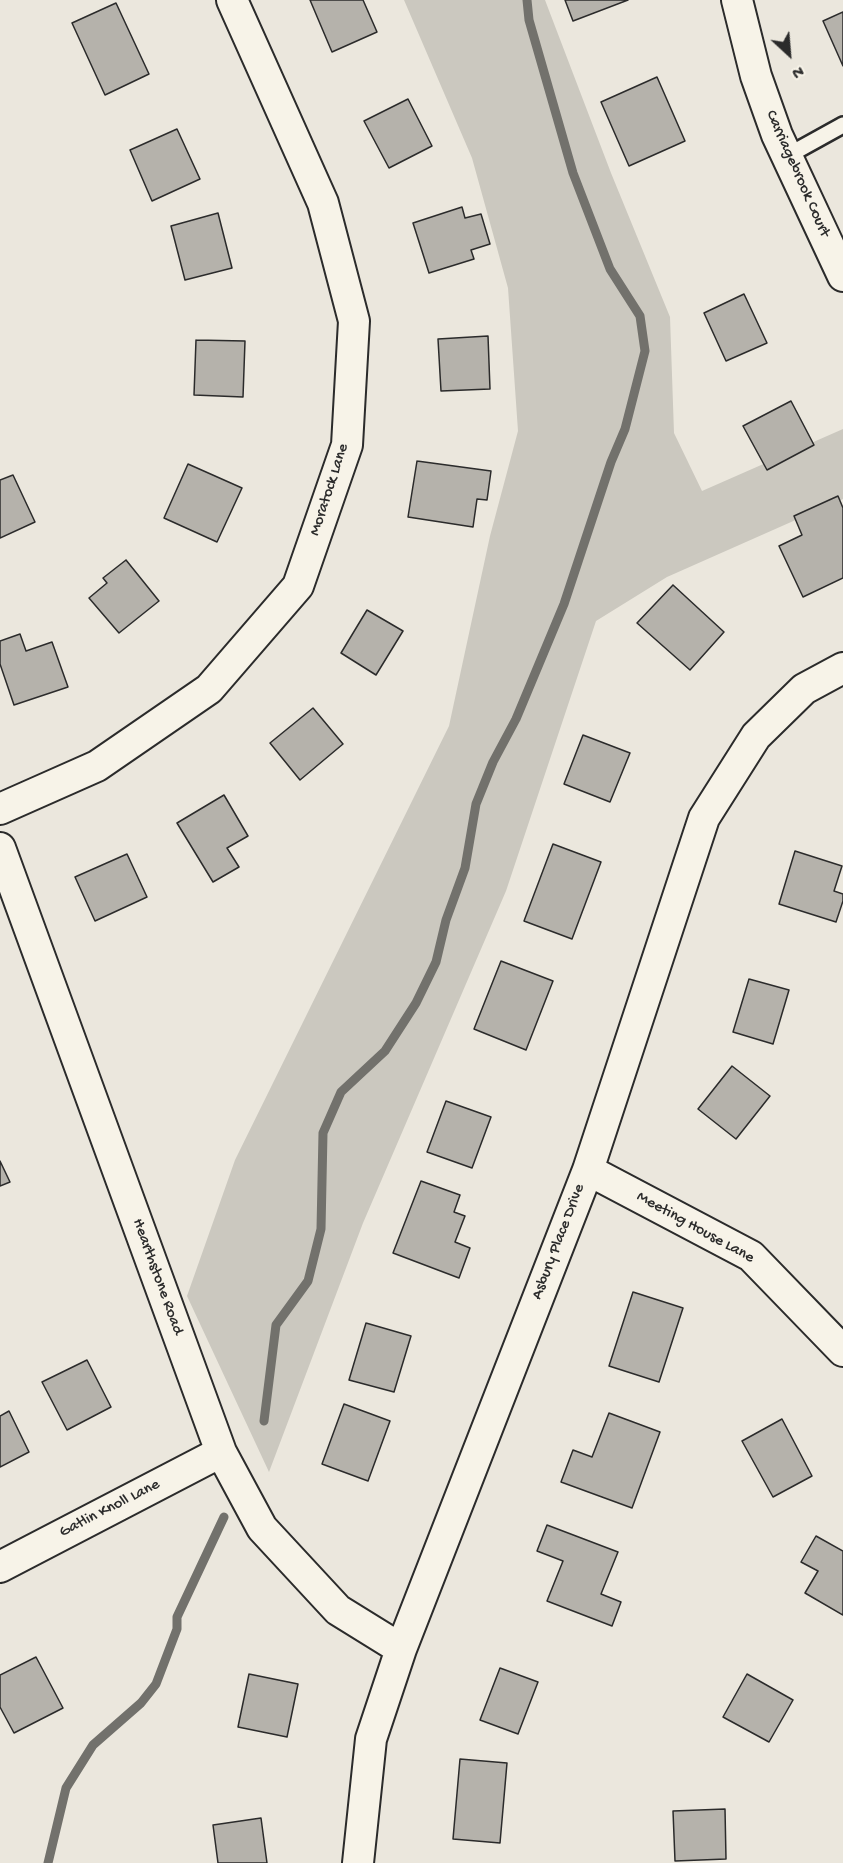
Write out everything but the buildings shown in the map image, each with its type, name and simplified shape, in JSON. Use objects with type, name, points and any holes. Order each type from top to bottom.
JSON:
[{"type":"street","name":"Moratock Lane","points":[[0,809],[97,766],[209,689],[298,586],[347,445],[354,321],[323,203],[232,0]]},
{"type":"street","name":"Carriagebrook Court","points":[[736,0],[756,76],[777,135],[843,276]]},
{"type":"street","name":"Asbury Place Drive","points":[[358,1863],[371,1739],[401,1649],[588,1170],[704,818],[756,736],[804,689],[843,668]]},
{"type":"street","name":"Hearthstone Road","points":[[0,848],[221,1452],[262,1527],[338,1610],[401,1649]]},
{"type":"street","name":"Meeting House Lane","points":[[588,1170],[751,1256],[843,1351]]},
{"type":"street","name":"Gatlin Knoll Lane","points":[[0,1566],[221,1452]]},
{"type":"lane","points":[[787,156],[843,125]]},
{"type":"shaded area","points":[[404,0],[545,0],[611,173],[670,317],[674,433],[702,491],[843,429],[843,499],[667,577],[596,621],[506,891],[363,1223],[269,1472],[187,1296],[235,1160],[449,726],[490,536],[518,431],[508,288],[472,158]]},
{"type":"waterway","points":[[264,1421],[276,1325],[308,1281],[321,1229],[323,1133],[341,1092],[385,1051],[416,1003],[436,962],[446,920],[465,868],[476,804],[493,762],[516,719],[564,604],[611,462],[625,429],[645,351],[640,316],[610,269],[573,173],[529,20],[527,0]]},
{"type":"waterway","points":[[48,1863],[66,1788],[93,1745],[141,1703],[156,1684],[177,1629],[177,1617],[224,1517]]}]
